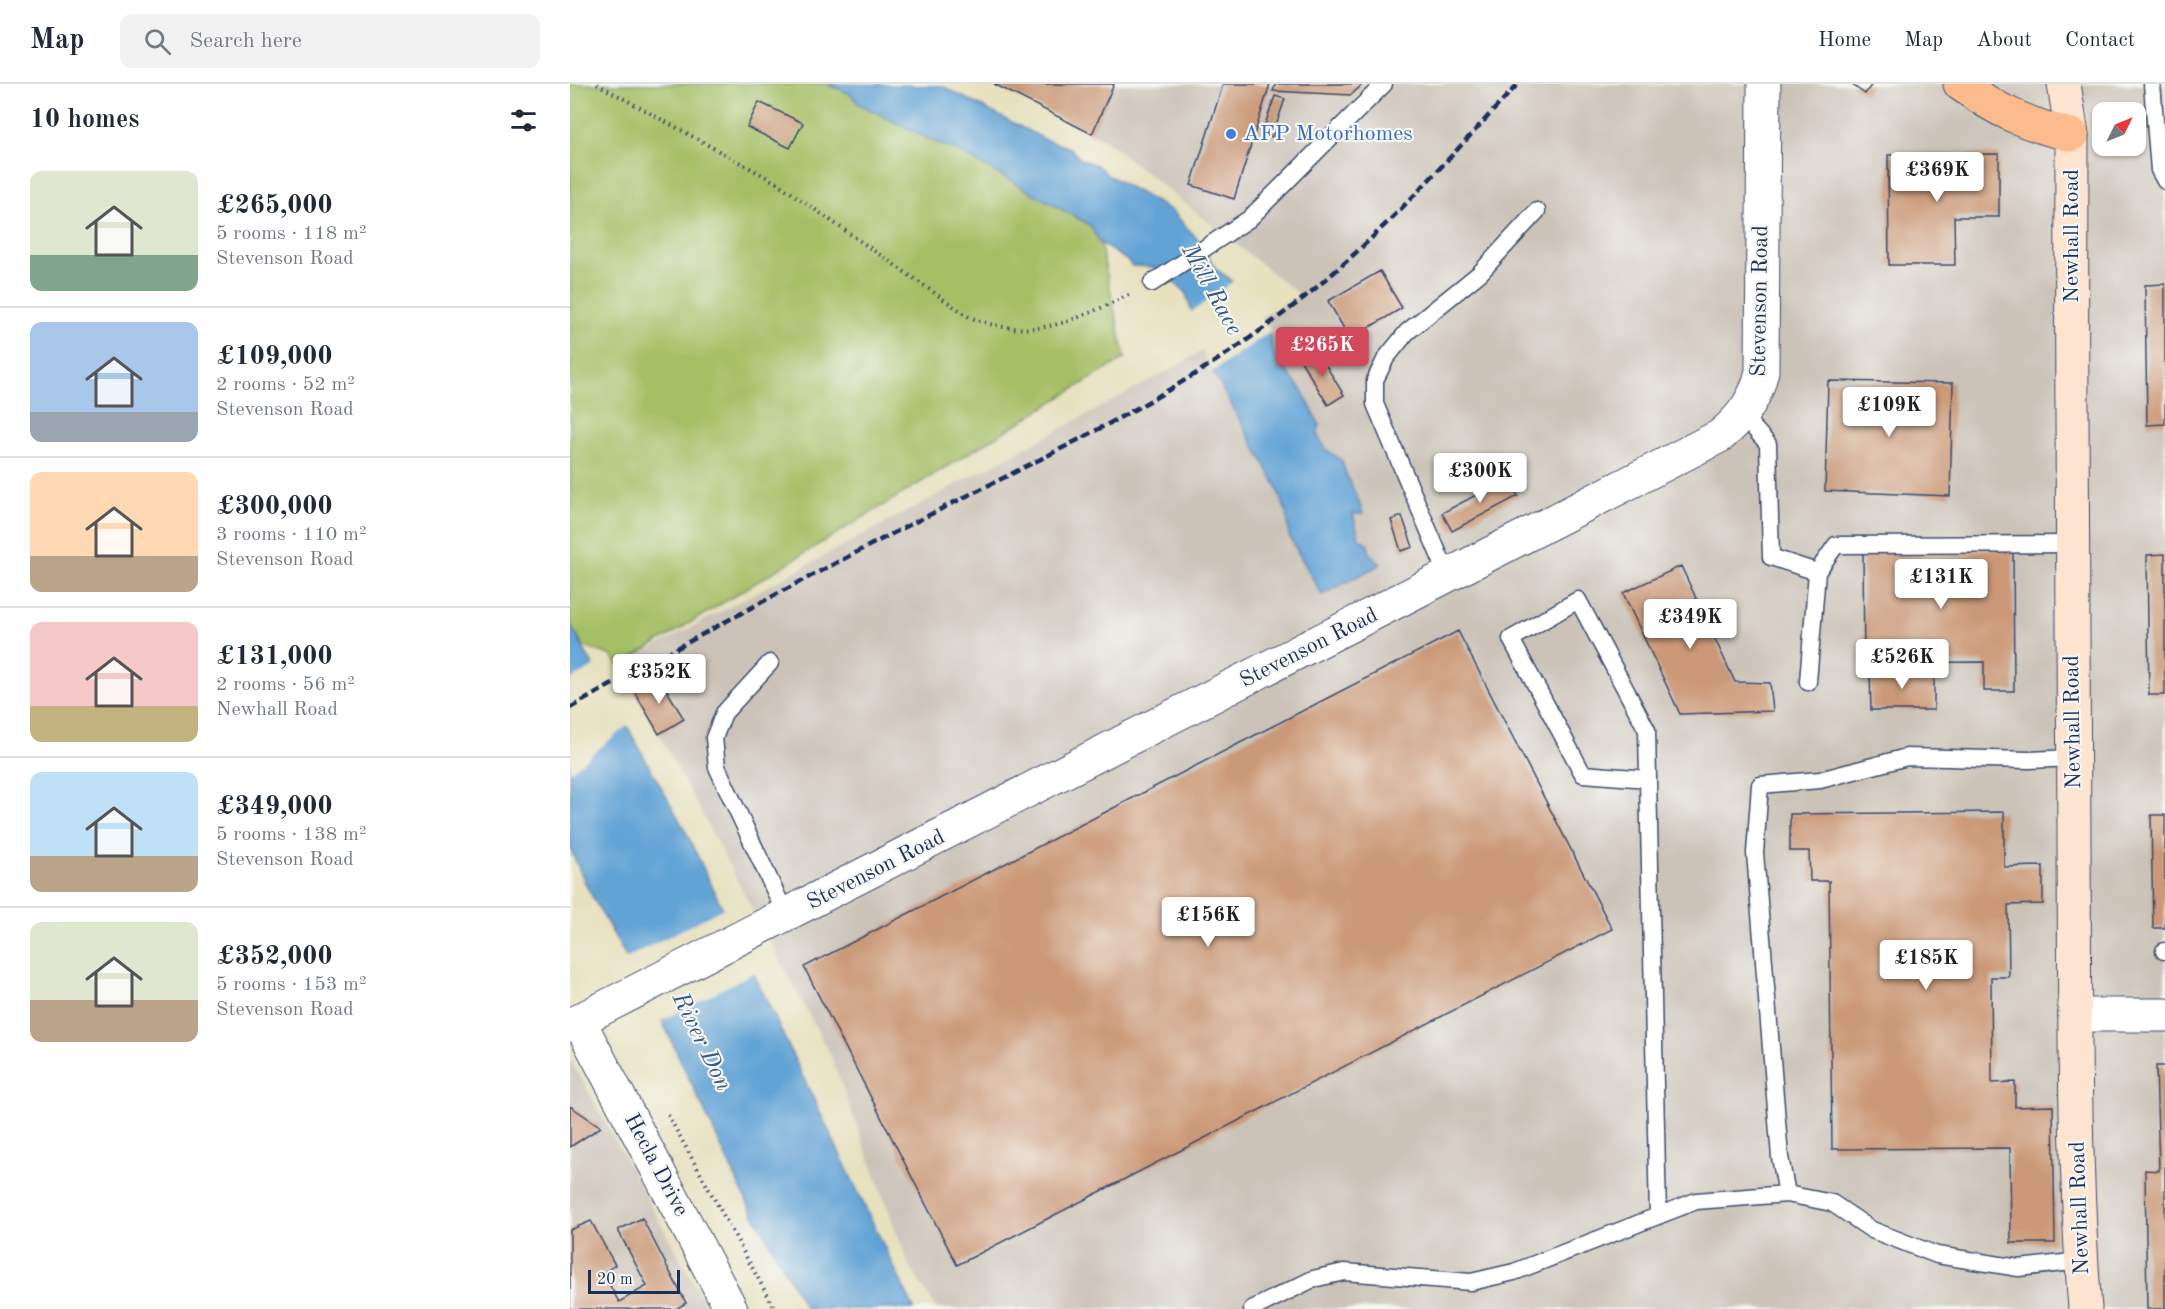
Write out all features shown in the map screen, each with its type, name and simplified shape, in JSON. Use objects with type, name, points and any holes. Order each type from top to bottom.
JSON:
[{"type":"main road","name":"Newhall Road","points":[[2064,84],[2072,135],[2071,544],[2075,1015],[2081,1262],[2085,1309]]},
{"type":"main road","name":"Newhall Road","points":[[2072,135],[2089,84]]},
{"type":"main road","points":[[1964,85],[2012,117],[2034,126],[2072,135]]},
{"type":"street","name":"Stevenson Road","points":[[574,1023],[1706,444],[1742,415],[1758,389],[1762,371],[1764,84]]},
{"type":"street","points":[[2075,1015],[2165,1015]]},
{"type":"street","name":"Hecla Drive","points":[[574,1023],[732,1309]]},
{"type":"lane","points":[[1152,283],[1226,238],[1271,200],[1384,84]]},
{"type":"lane","points":[[2152,84],[2159,170],[2165,181]]},
{"type":"lane","points":[[1448,576],[1375,404],[1375,380],[1386,358],[1407,332],[1480,273],[1537,211]]},
{"type":"lane","points":[[1742,415],[1768,444],[1771,557],[1818,572]]},
{"type":"lane","points":[[1808,682],[1818,572],[1836,545],[2071,544]]},
{"type":"lane","points":[[1648,779],[1583,774],[1511,639],[1578,600],[1647,730],[1658,1216]]},
{"type":"lane","points":[[770,663],[724,714],[714,738],[717,767],[786,915]]},
{"type":"lane","points":[[1787,1194],[1780,1157],[1755,853],[1760,785],[1820,780],[1907,757],[2029,760],[2073,758]]},
{"type":"lane","points":[[1252,1309],[1313,1279],[1344,1272],[1471,1282],[1514,1272],[1696,1202],[1787,1194],[1832,1203],[1872,1230],[1937,1255],[2019,1268],[2081,1262]]},
{"type":"path","points":[[597,84],[777,183],[878,252],[953,309],[986,324],[1005,329],[1045,329],[1070,322],[1152,283]]},
{"type":"shaded area","points":[[990,84],[2165,84],[2165,1309],[937,1309],[909,1266],[831,1056],[659,734],[619,666],[1164,373],[1300,295],[1105,140]]},
{"type":"shaded area","points":[[571,1060],[708,1309],[570,1309]]},
{"type":"green space","points":[[570,84],[826,84],[849,93],[859,104],[939,144],[952,148],[1090,225],[1100,243],[1125,358],[619,666],[612,656],[583,646],[570,624]]},
{"type":"water","name":"Mill Race","points":[[826,84],[942,86],[1044,139],[1070,148],[1081,160],[1097,165],[1106,174],[1172,211],[1200,242],[1216,269],[1229,278],[1268,330],[1275,357],[1303,392],[1319,424],[1318,437],[1326,449],[1342,461],[1363,514],[1353,514],[1359,538],[1368,544],[1370,554],[1381,564],[1322,595],[1289,536],[1287,515],[1276,485],[1212,370],[1185,291],[1153,267],[1132,266],[1100,243],[1090,225],[952,148],[939,144],[859,104],[849,93]]},
{"type":"water","name":"River Don","points":[[570,624],[685,830],[914,1309],[806,1309],[749,1206],[662,1021],[587,887],[570,848]]},
{"type":"pier","points":[[1235,280],[1271,331],[1210,373],[1190,313]]},
{"type":"pier","points":[[597,665],[629,724],[570,772],[570,680]]},
{"type":"pier","points":[[726,907],[757,971],[659,1022],[623,960]]},
{"type":"building","points":[[994,84],[1114,84],[1092,134]]},
{"type":"building","name":"AFP Motorhomes","points":[[1223,84],[1270,84],[1234,199],[1191,185]]},
{"type":"building","points":[[1276,84],[1363,84],[1351,95],[1273,91]]},
{"type":"building","points":[[1851,84],[1872,84],[1865,94]]},
{"type":"building","points":[[1275,96],[1285,99],[1272,137],[1262,133]]},
{"type":"building","points":[[759,102],[803,123],[790,148],[747,127]]},
{"type":"building","points":[[1999,154],[1999,217],[1954,217],[1955,265],[1889,265],[1888,155]]},
{"type":"building","points":[[1380,271],[1402,308],[1350,339],[1328,301]]},
{"type":"building","points":[[2165,284],[2165,424],[2147,425],[2145,285]]},
{"type":"building","points":[[1317,351],[1344,395],[1328,405],[1301,361]]},
{"type":"building","points":[[1828,381],[1953,383],[1950,496],[1825,491]]},
{"type":"building","points":[[1508,478],[1518,496],[1452,531],[1442,513]]},
{"type":"building","points":[[1402,516],[1413,547],[1401,551],[1391,520]]},
{"type":"building","points":[[2013,550],[2014,691],[1984,691],[1984,662],[1864,663],[1863,551]]},
{"type":"building","points":[[2165,554],[2165,695],[2149,695],[2147,555]]},
{"type":"building","points":[[1681,566],[1735,682],[1770,683],[1773,711],[1680,714],[1623,593]]},
{"type":"building","points":[[1458,631],[1612,929],[957,1265],[804,967]]},
{"type":"building","points":[[1934,670],[1934,710],[1871,710],[1870,671]]},
{"type":"building","points":[[658,676],[684,719],[659,734],[634,691]]},
{"type":"building","points":[[2004,812],[2004,867],[2043,866],[2043,904],[2008,905],[2009,977],[1991,977],[1992,1083],[2015,1082],[2015,1107],[2053,1106],[2055,1243],[2011,1243],[2010,1148],[1832,1149],[1829,881],[1810,881],[1809,851],[1790,851],[1790,814]]},
{"type":"building","points":[[2151,815],[2165,815],[2165,928],[2153,928]]},
{"type":"building","points":[[2156,1066],[2165,1066],[2165,1309],[2147,1309],[2145,1170],[2159,1171]]},
{"type":"building","points":[[570,1106],[601,1127],[570,1147]]},
{"type":"building","points":[[642,1218],[686,1303],[676,1309],[570,1309],[570,1230],[591,1221],[615,1265],[603,1273],[619,1302],[647,1286],[618,1230]]},
{"type":"railway","points":[[570,708],[797,583],[1114,421],[1243,343],[1316,287],[1377,233],[1518,84]]},
{"type":"place","name":"AFP Motorhomes","points":[[1231,134]]}]
